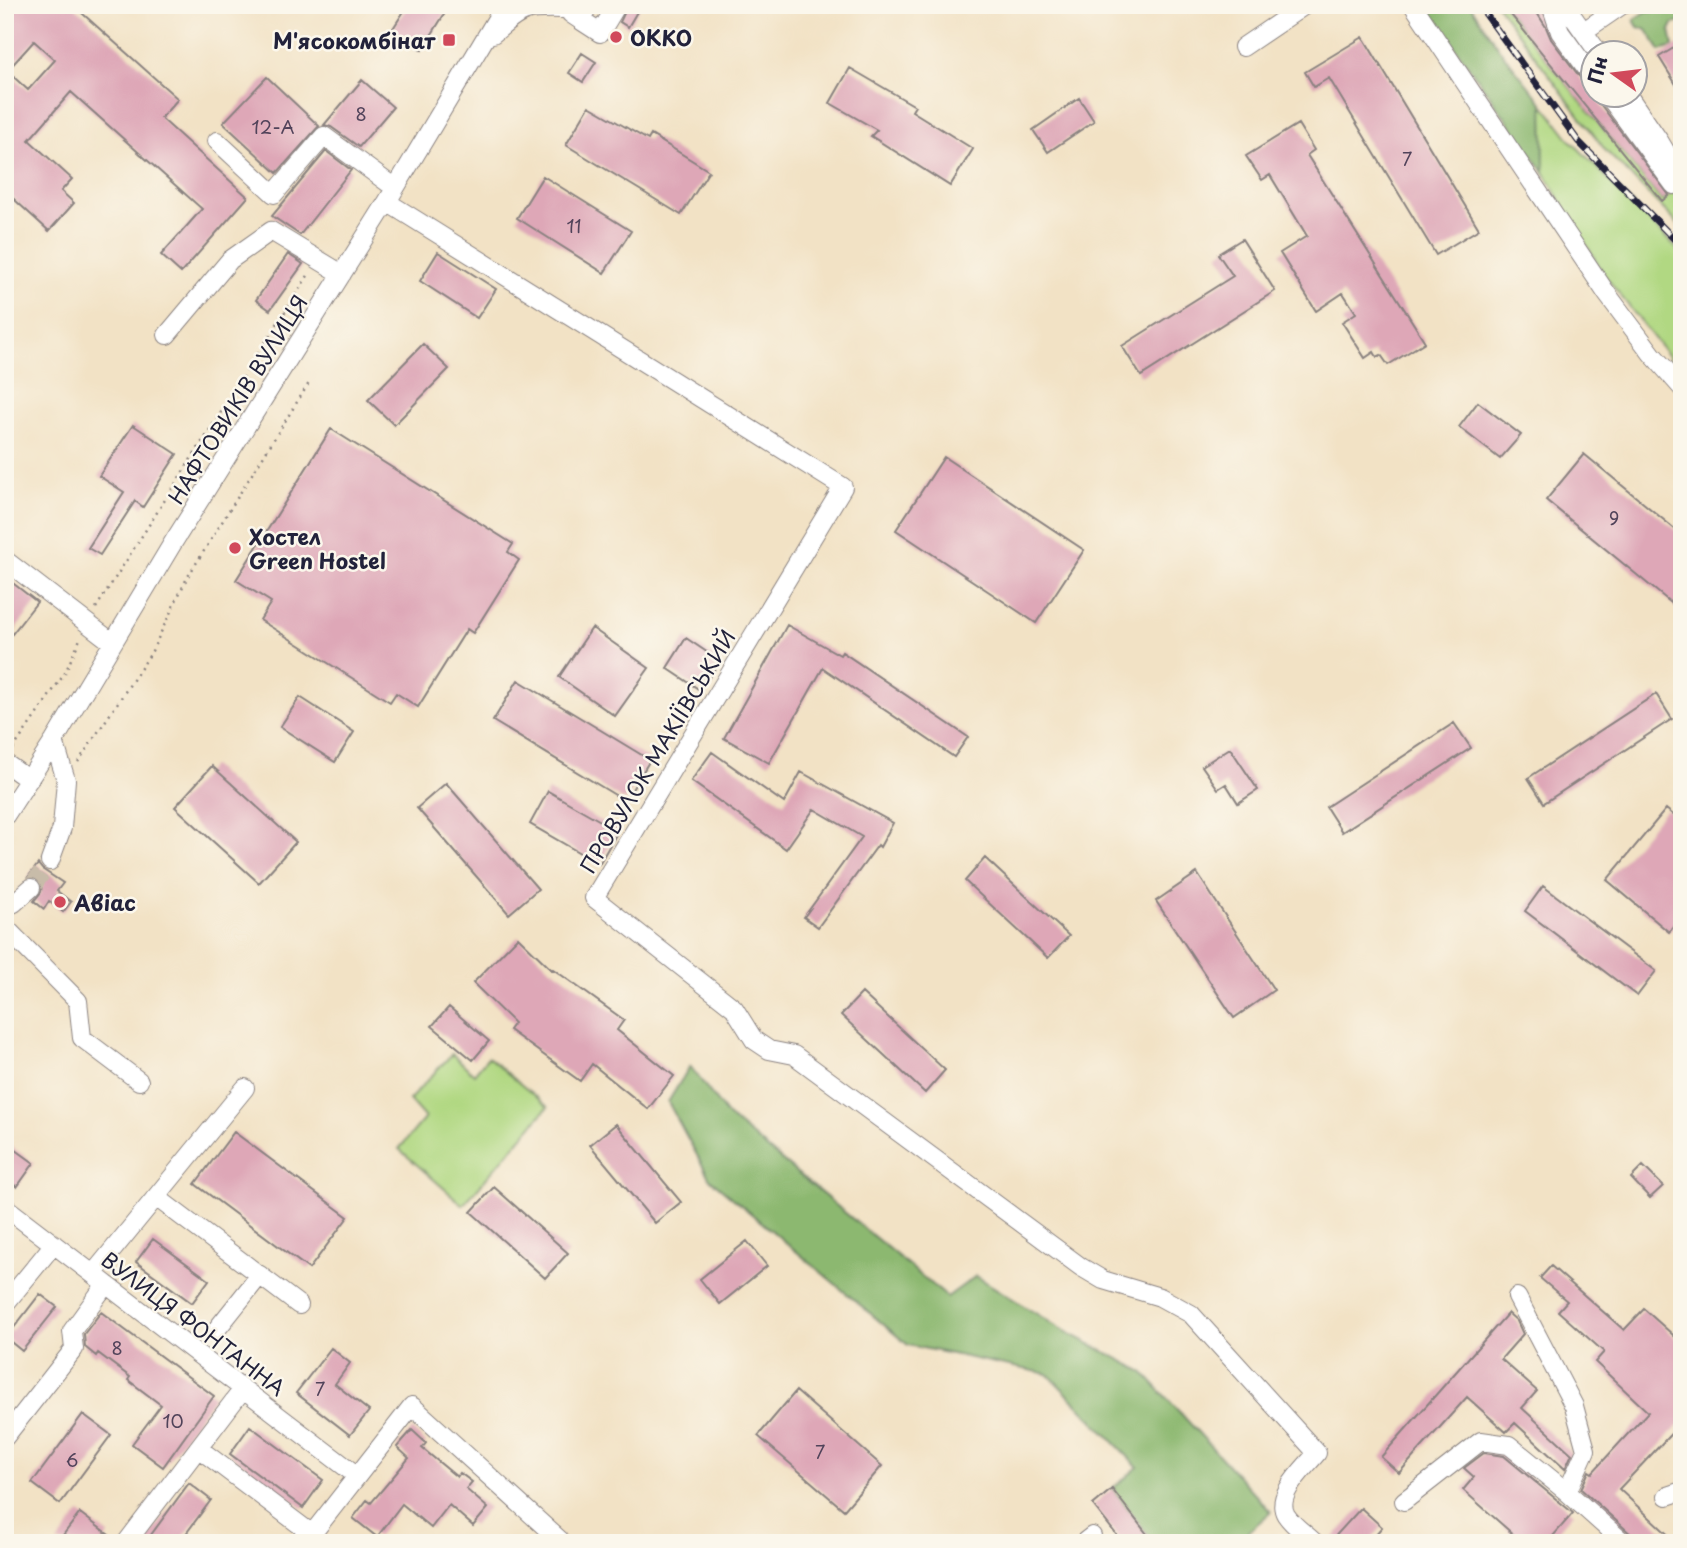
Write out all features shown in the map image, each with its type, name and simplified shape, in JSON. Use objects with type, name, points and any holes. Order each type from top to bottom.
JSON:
[{"type":"street","name":"НАФТОВИКІВ ВУЛИЦЯ","points":[[5,816],[391,195],[505,5]]},
{"type":"street","points":[[480,46],[512,18],[531,8],[563,7],[584,13],[600,33],[617,5]]},
{"type":"street","points":[[1244,47],[1305,5]]},
{"type":"street","points":[[1413,5],[1607,294],[1652,354],[1682,388]]},
{"type":"street","points":[[1549,5],[1560,32],[1578,57]]},
{"type":"street","points":[[1569,5],[1571,14],[1589,38]]},
{"type":"street","points":[[1584,31],[1622,5]]},
{"type":"street","points":[[1617,108],[1678,182]]},
{"type":"street","points":[[1637,108],[1660,142],[1678,182]]},
{"type":"street","points":[[218,141],[274,194],[324,136],[391,195]]},
{"type":"street","name":"ПРОВУЛОК МАКІЇВСЬКИЙ","points":[[391,195],[843,487],[594,898],[734,1008],[754,1040],[769,1050],[794,1055],[1082,1267],[1103,1280],[1160,1297],[1191,1314],[1317,1453],[1287,1492],[1283,1503],[1284,1512],[1289,1519],[1315,1543]]},
{"type":"street","points":[[167,335],[230,260],[271,231],[342,274]]},
{"type":"street","points":[[5,560],[113,643]]},
{"type":"street","points":[[50,860],[62,828],[66,780],[54,741]]},
{"type":"street","points":[[5,763],[29,780]]},
{"type":"street","points":[[5,906],[14,903],[31,888]]},
{"type":"street","points":[[5,928],[78,1001],[82,1038],[139,1081]]},
{"type":"street","points":[[5,1437],[74,1349],[72,1331],[99,1279],[156,1197],[244,1088]]},
{"type":"street","points":[[156,1197],[299,1305]]},
{"type":"street","name":"ВУЛИЦЯ ФОНТАННА","points":[[5,1207],[356,1475]]},
{"type":"street","points":[[5,1304],[54,1244]]},
{"type":"street","points":[[217,1329],[260,1275]]},
{"type":"street","points":[[1517,1297],[1574,1406],[1586,1450],[1567,1492]]},
{"type":"street","points":[[126,1543],[243,1389]]},
{"type":"street","points":[[198,1448],[308,1539],[412,1406],[563,1543]]},
{"type":"street","points":[[1404,1500],[1480,1441],[1509,1445],[1624,1543]]},
{"type":"path","points":[[5,756],[16,747],[65,673],[87,623],[318,260]]},
{"type":"path","points":[[66,780],[151,653],[187,578],[309,383]]},
{"type":"green space","points":[[1425,5],[1470,5],[1500,50],[1543,104],[1544,172]]},
{"type":"green space","points":[[1497,5],[1503,5],[1578,97],[1578,108],[1587,108],[1662,201],[1673,192],[1682,202],[1682,228],[1606,151]]},
{"type":"green space","points":[[1682,8],[1682,22],[1673,24],[1670,30],[1673,47],[1660,51],[1647,30],[1638,27],[1634,20],[1647,11]]},
{"type":"green space","points":[[1543,104],[1573,143],[1682,254],[1682,374],[1603,273],[1544,172]]},
{"type":"green space","points":[[452,1054],[474,1074],[488,1057],[548,1107],[463,1205],[399,1149],[425,1118],[409,1100]]},
{"type":"green space","points":[[690,1066],[728,1116],[947,1297],[976,1276],[1061,1329],[1142,1371],[1271,1512],[1235,1543],[1154,1543],[1112,1489],[1138,1467],[1048,1374],[908,1345],[710,1179],[668,1102]]},
{"type":"building","points":[[5,5],[73,5],[178,99],[161,118],[248,197],[181,273],[161,255],[202,209],[71,92],[29,140],[72,179],[61,191],[74,203],[49,231],[5,191]],"holes":[[[34,41],[55,60],[28,90],[7,71]]]},
{"type":"building","points":[[408,5],[450,5],[422,50],[392,30]]},
{"type":"building","points":[[628,5],[641,5],[628,27],[620,22]]},
{"type":"building","points":[[1503,5],[1532,5],[1551,39],[1578,75],[1578,97]]},
{"type":"building","points":[[1363,37],[1479,229],[1436,255],[1329,78],[1314,87],[1305,72]]},
{"type":"building","points":[[1682,43],[1682,94],[1659,57]]},
{"type":"building","points":[[582,53],[596,62],[583,82],[569,73]]},
{"type":"building","points":[[850,68],[915,106],[912,111],[973,149],[950,186],[871,136],[877,130],[830,103]]},
{"type":"building","points":[[267,77],[319,126],[277,173],[223,123]]},
{"type":"building","points":[[362,80],[393,107],[359,147],[324,125]]},
{"type":"building","points":[[1079,98],[1094,121],[1048,152],[1033,130]]},
{"type":"building","points":[[589,106],[648,140],[651,135],[709,171],[681,215],[566,145]]},
{"type":"building","points":[[1587,108],[1603,108],[1669,195],[1662,201]]},
{"type":"building","points":[[1298,124],[1314,150],[1307,155],[1425,342],[1388,365],[1381,355],[1377,357],[1374,352],[1365,358],[1342,322],[1356,313],[1343,293],[1316,311],[1280,253],[1307,236],[1270,175],[1262,180],[1246,156]]},
{"type":"building","points":[[326,151],[351,170],[300,235],[272,216]]},
{"type":"building","points":[[543,176],[631,231],[604,273],[517,218]]},
{"type":"building","points":[[1242,239],[1275,291],[1141,376],[1122,346],[1233,276],[1218,254]]},
{"type":"building","points":[[438,252],[496,289],[477,318],[420,281]]},
{"type":"building","points":[[288,254],[303,264],[270,310],[256,300]]},
{"type":"building","points":[[423,344],[449,369],[394,425],[368,400]]},
{"type":"building","points":[[1478,402],[1521,435],[1500,459],[1459,427]]},
{"type":"building","points":[[133,425],[177,454],[143,507],[135,501],[100,555],[88,548],[124,492],[99,476]]},
{"type":"building","points":[[331,429],[513,544],[508,552],[519,560],[473,633],[467,629],[418,707],[396,693],[390,702],[260,620],[271,602],[236,580]]},
{"type":"building","points":[[1584,454],[1682,535],[1682,612],[1546,500]]},
{"type":"building","points":[[944,457],[1084,550],[1036,623],[896,530]]},
{"type":"building","points":[[5,577],[37,602],[5,643]]},
{"type":"building","points":[[787,625],[840,655],[842,652],[968,737],[954,757],[823,668],[769,763],[724,738]]},
{"type":"building","points":[[592,628],[649,668],[615,716],[559,677]]},
{"type":"building","points":[[686,638],[720,661],[700,690],[667,668]]},
{"type":"building","points":[[518,680],[650,760],[625,801],[493,721]]},
{"type":"building","points":[[1656,694],[1672,719],[1544,803],[1528,778]]},
{"type":"building","points":[[300,697],[354,732],[335,762],[280,727]]},
{"type":"building","points":[[1454,723],[1471,748],[1342,832],[1326,807]]},
{"type":"building","points":[[1230,748],[1258,790],[1238,803],[1226,784],[1218,789],[1202,766]]},
{"type":"building","points":[[712,752],[784,803],[801,772],[893,823],[880,847],[878,845],[818,927],[804,917],[862,837],[814,809],[786,849],[691,781]]},
{"type":"building","points":[[212,766],[296,842],[259,883],[175,807]]},
{"type":"building","points":[[446,783],[538,889],[509,914],[417,808]]},
{"type":"building","points":[[548,791],[618,831],[599,864],[530,824]]},
{"type":"building","points":[[1666,809],[1682,822],[1682,917],[1669,932],[1607,880]]},
{"type":"building","points":[[985,858],[1069,936],[1048,958],[965,881]]},
{"type":"building","points":[[38,864],[63,883],[57,891],[71,902],[63,912],[49,901],[44,909],[34,901],[41,892],[42,885],[35,878],[28,877]]},
{"type":"building","points":[[1197,873],[1274,990],[1234,1018],[1156,901]]},
{"type":"building","points":[[1543,886],[1656,971],[1637,996],[1525,911]]},
{"type":"building","points":[[518,937],[552,970],[624,1020],[617,1030],[674,1076],[648,1109],[592,1064],[580,1081],[509,1030],[514,1023],[473,983]]},
{"type":"building","points":[[862,993],[945,1070],[925,1093],[841,1015]]},
{"type":"building","points":[[449,1007],[489,1041],[473,1060],[432,1026]]},
{"type":"building","points":[[616,1124],[681,1202],[655,1223],[590,1145]]},
{"type":"building","points":[[234,1132],[348,1217],[309,1269],[195,1184]]},
{"type":"building","points":[[5,1142],[34,1163],[17,1187],[5,1178]]},
{"type":"building","points":[[1643,1166],[1663,1186],[1650,1198],[1631,1178]]},
{"type":"building","points":[[494,1187],[568,1253],[545,1278],[471,1212]]},
{"type":"building","points":[[153,1239],[209,1280],[192,1303],[136,1262]]},
{"type":"building","points":[[747,1241],[767,1266],[720,1304],[700,1279]]},
{"type":"building","points":[[1551,1266],[1624,1330],[1644,1309],[1682,1343],[1682,1422],[1619,1489],[1677,1543],[1635,1543],[1632,1535],[1581,1489],[1589,1471],[1592,1473],[1648,1412],[1595,1362],[1604,1352],[1558,1311],[1567,1301],[1540,1278]]},
{"type":"building","points":[[40,1294],[57,1307],[22,1351],[6,1338]]},
{"type":"building","points":[[101,1312],[214,1396],[163,1467],[132,1444],[161,1405],[128,1380],[130,1377],[98,1353],[96,1356],[85,1347],[84,1334]]},
{"type":"building","points":[[1508,1313],[1517,1321],[1523,1334],[1501,1359],[1537,1391],[1522,1408],[1572,1454],[1565,1469],[1515,1423],[1506,1432],[1467,1397],[1399,1473],[1381,1457]]},
{"type":"building","points":[[331,1348],[350,1363],[335,1384],[369,1411],[350,1435],[296,1393]]},
{"type":"building","points":[[796,1391],[882,1466],[844,1510],[758,1436]]},
{"type":"building","points":[[83,1414],[111,1435],[60,1504],[32,1483]]},
{"type":"building","points":[[250,1426],[323,1480],[303,1508],[230,1454]]},
{"type":"building","points":[[412,1430],[426,1443],[422,1448],[457,1477],[460,1473],[472,1482],[466,1489],[488,1508],[473,1526],[449,1505],[431,1528],[402,1504],[377,1537],[353,1518],[367,1500],[371,1503],[409,1458],[397,1447]]},
{"type":"building","points":[[1484,1453],[1504,1456],[1573,1513],[1547,1543],[1523,1543],[1463,1490],[1474,1477],[1464,1468]]},
{"type":"building","points":[[189,1483],[211,1500],[179,1543],[145,1543]]},
{"type":"building","points":[[1112,1489],[1154,1543],[1123,1543],[1093,1505]]},
{"type":"building","points":[[1361,1508],[1382,1527],[1368,1543],[1329,1543]]},
{"type":"building","points":[[80,1513],[109,1535],[103,1543],[57,1543]]},
{"type":"tunnel","points":[[31,888],[50,861]]},
{"type":"railway","points":[[1479,5],[1578,141],[1682,247]]},
{"type":"place","name":"ОККО","points":[[616,37]]},
{"type":"place","name":"М'ясокомбінат","points":[[449,40]]},
{"type":"place","name":"Хостел Green Hostel","points":[[235,548]]},
{"type":"place","name":"Авіас","points":[[60,902]]}]
